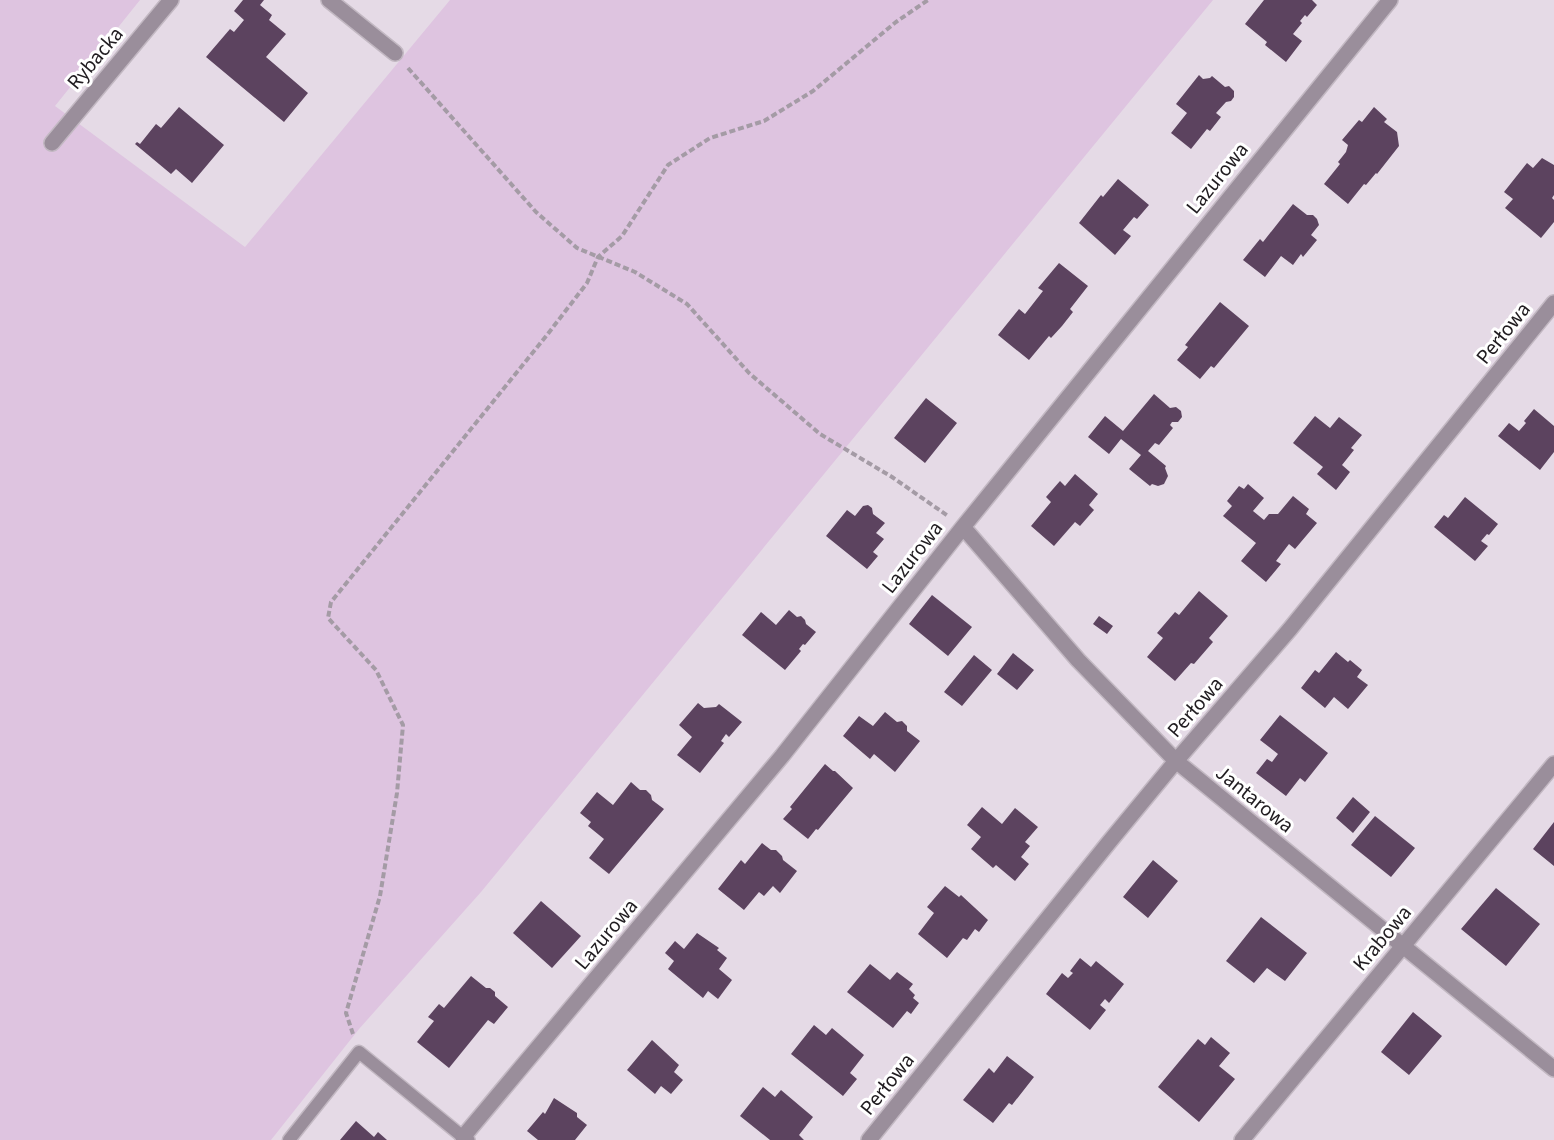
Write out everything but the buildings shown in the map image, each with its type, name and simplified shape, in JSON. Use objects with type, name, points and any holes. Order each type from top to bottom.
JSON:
[{"type":"street","name":"Rybacka","points":[[52,143],[171,0]]},
{"type":"street","points":[[329,0],[395,53]]},
{"type":"street","name":"Lazurowa","points":[[465,1138],[782,756],[963,527],[1390,0]]},
{"type":"street","name":"Perłowa","points":[[869,1140],[1176,761],[1290,629],[1554,303]]},
{"type":"street","name":"Jantarowa","points":[[963,527],[1078,660],[1176,761],[1554,1069]]},
{"type":"street","name":"Krabowa","points":[[1242,1140],[1554,764]]},
{"type":"lane","name":"Lazurowa","points":[[359,1052],[465,1138]]},
{"type":"lane","points":[[289,1140],[359,1052]]},
{"type":"path","points":[[359,1052],[346,1013],[380,896],[397,793],[403,725],[375,670],[328,618],[331,602],[547,335],[587,283],[598,257],[622,236],[668,165],[710,138],[764,121],[813,91],[896,22],[928,0]]},
{"type":"path","points":[[395,53],[536,212],[576,248],[635,272],[687,304],[749,373],[820,434],[892,477],[963,527]]},
{"type":"shaded area","points":[[0,0],[140,0],[55,106],[245,247],[450,0],[1213,0],[481,892],[359,1029],[271,1140],[0,1140]]}]
